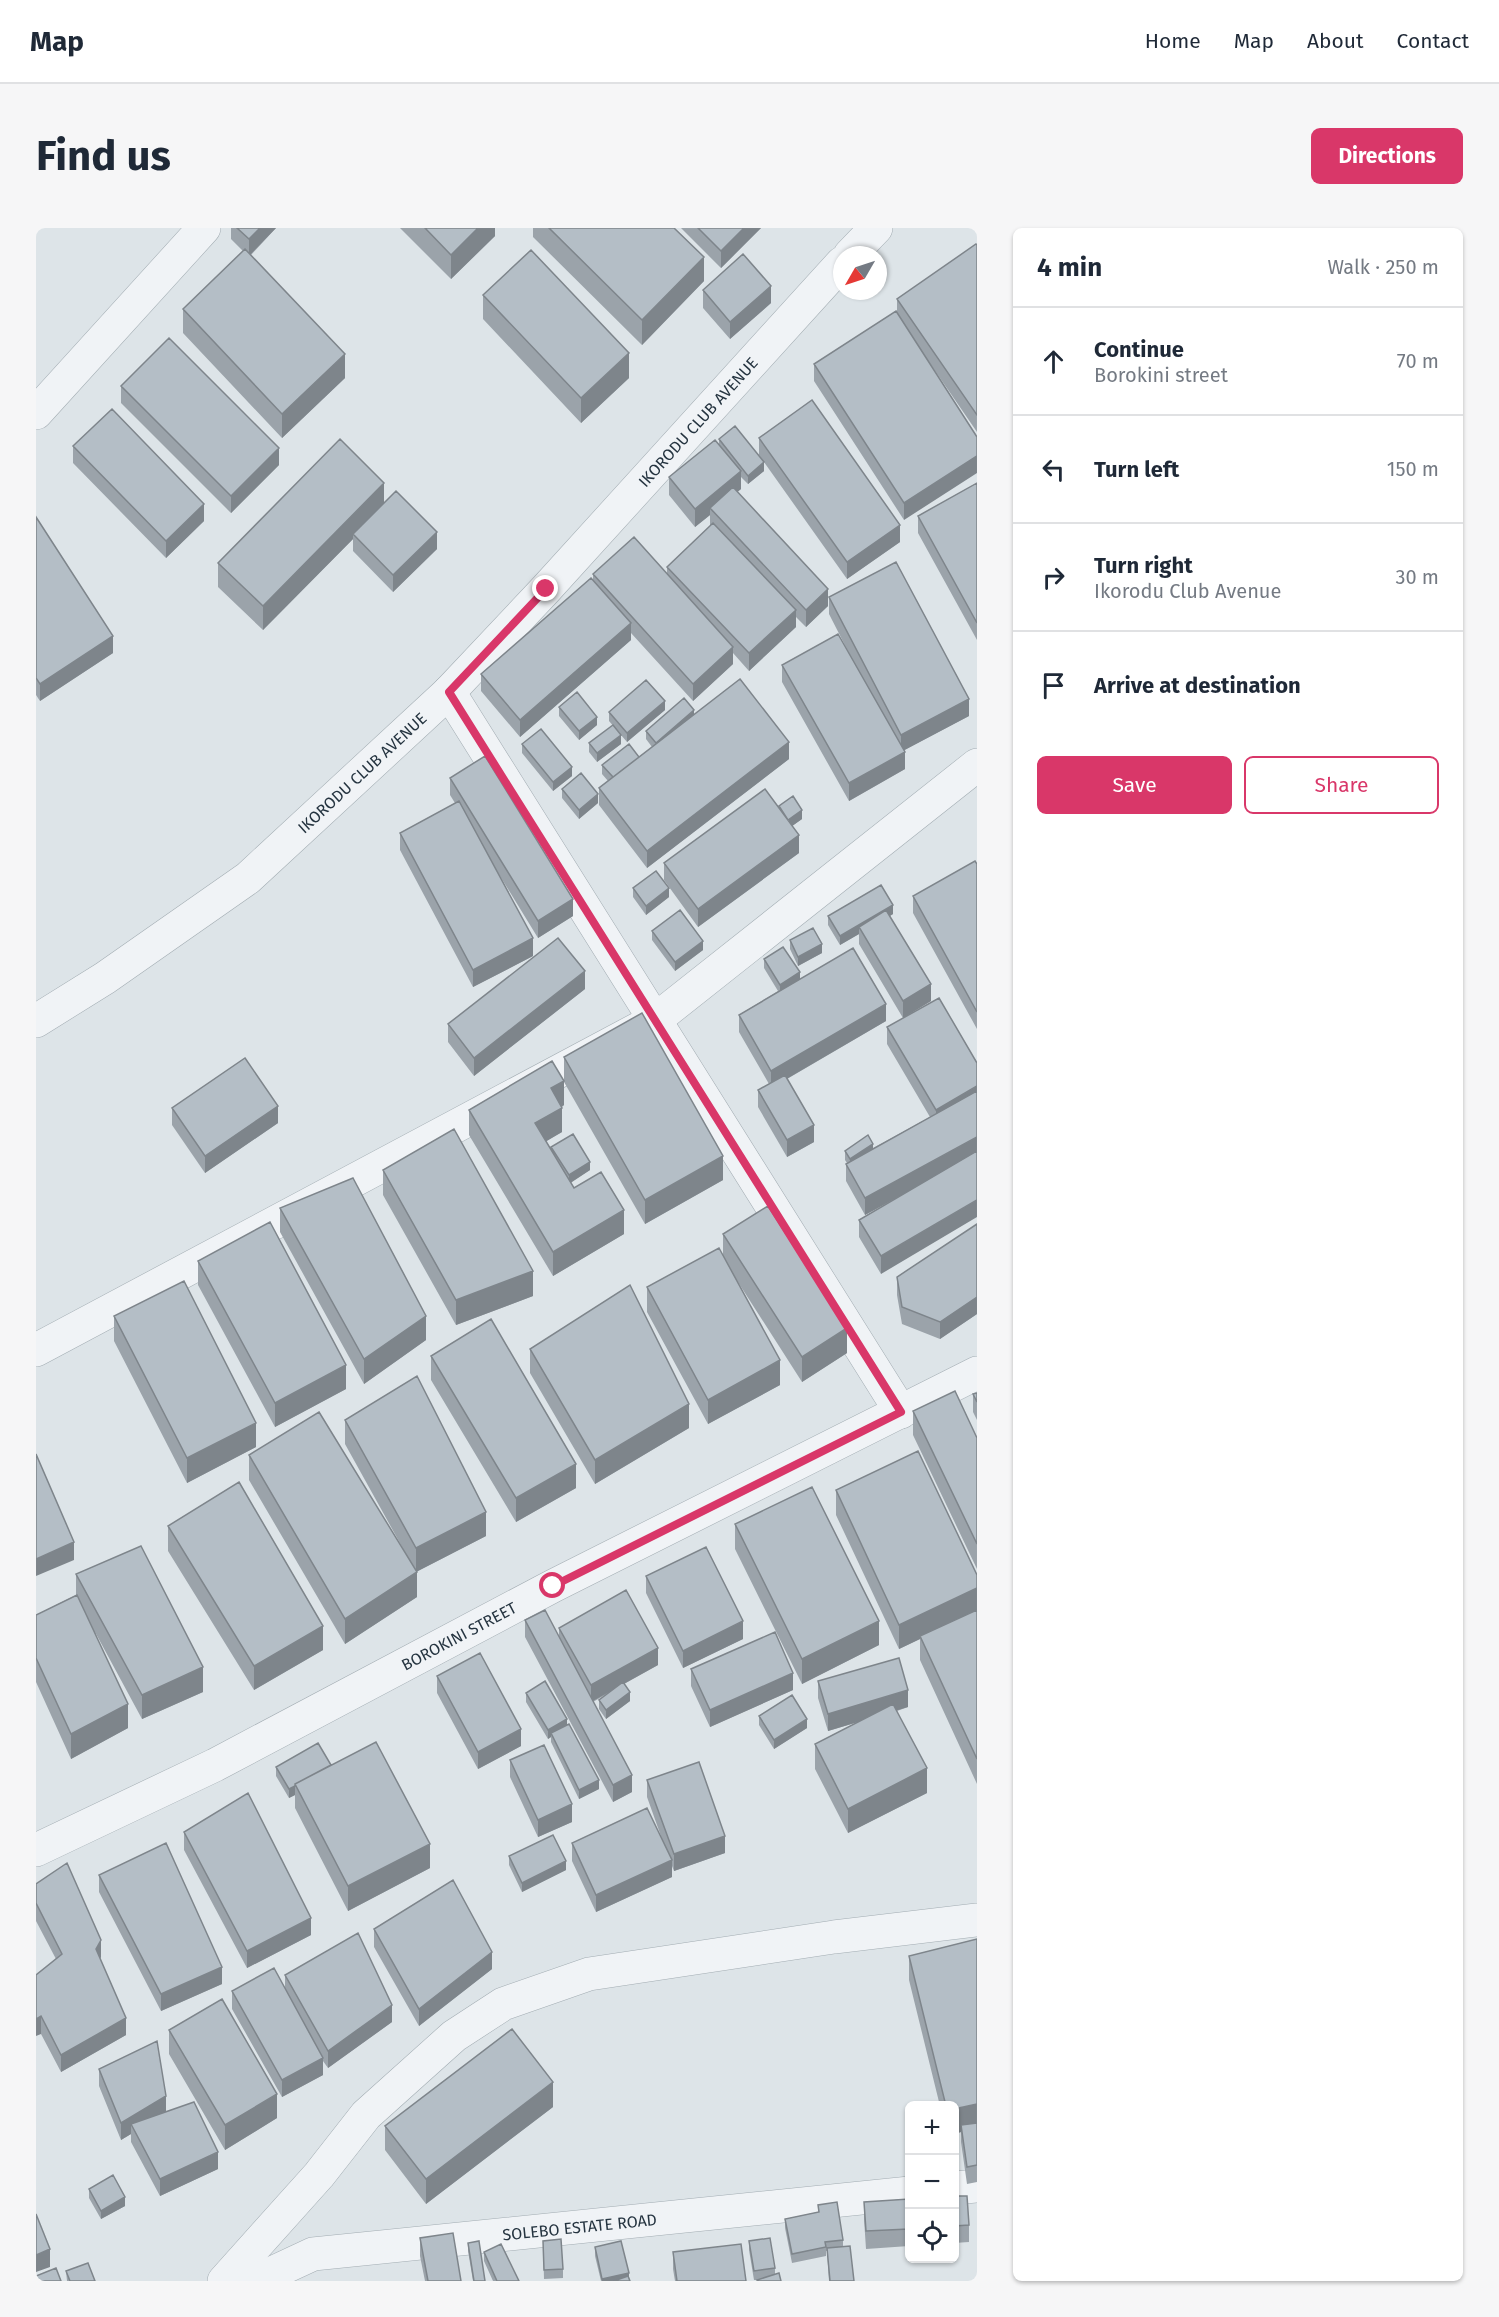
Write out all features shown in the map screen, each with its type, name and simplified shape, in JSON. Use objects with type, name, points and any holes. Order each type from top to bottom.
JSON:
[{"type":"street","points":[[36,413],[204,228]]},
{"type":"street","points":[[859,246],[876,228]]},
{"type":"street","name":"IKORODU CLUB AVENUE","points":[[36,1021],[105,978],[248,878],[449,692],[546,589],[833,273]]},
{"type":"street","points":[[449,692],[901,1412]]},
{"type":"street","points":[[36,1350],[655,1020],[977,765]]},
{"type":"street","name":"BOROKINI STREET","points":[[36,1850],[215,1765],[553,1586],[977,1373]]},
{"type":"street","points":[[224,2281],[318,2175],[366,2115],[454,2036],[503,2004],[589,1974],[834,1937],[977,1920]]},
{"type":"street","points":[[959,2188],[977,2186]]},
{"type":"street","name":"SOLEBO ESTATE ROAD","points":[[255,2281],[320,2268],[905,2194]]},
{"type":"building","points":[[237,228],[260,228],[249,239]]},
{"type":"building","points":[[425,228],[478,228],[451,255]]},
{"type":"building","points":[[549,228],[674,228],[704,257],[642,320]]},
{"type":"building","points":[[698,228],[744,228],[721,251]]},
{"type":"building","points":[[977,245],[977,415],[897,299]]},
{"type":"building","points":[[245,249],[345,354],[282,414],[183,309]]},
{"type":"building","points":[[531,250],[629,353],[581,398],[483,295]]},
{"type":"building","points":[[743,254],[771,286],[730,322],[703,290]]},
{"type":"building","points":[[896,311],[977,437],[977,456],[904,503],[814,364]]},
{"type":"building","points":[[169,338],[279,448],[231,496],[121,386]]},
{"type":"building","points":[[812,400],[900,525],[847,562],[759,438]]},
{"type":"building","points":[[112,409],[204,504],[166,541],[73,446]]},
{"type":"building","points":[[735,426],[764,462],[748,476],[719,439]]},
{"type":"building","points":[[340,439],[384,483],[263,606],[218,563]]},
{"type":"building","points":[[715,440],[741,471],[695,509],[669,477]]},
{"type":"building","points":[[977,483],[977,623],[918,516]]},
{"type":"building","points":[[733,487],[828,589],[806,610],[710,508]]},
{"type":"building","points":[[396,491],[437,532],[393,575],[353,534]]},
{"type":"building","points":[[36,517],[113,636],[40,684],[36,678]]},
{"type":"building","points":[[713,523],[796,610],[749,653],[667,567]]},
{"type":"building","points":[[634,537],[733,647],[693,684],[593,574]]},
{"type":"building","points":[[896,562],[969,699],[901,735],[829,597]]},
{"type":"building","points":[[591,578],[631,623],[520,720],[481,674]]},
{"type":"building","points":[[838,634],[905,752],[849,783],[782,665]]},
{"type":"building","points":[[740,679],[789,742],[647,851],[599,788]]},
{"type":"building","points":[[646,680],[665,701],[627,733],[609,712]]},
{"type":"building","points":[[577,692],[597,717],[579,731],[559,707]]},
{"type":"building","points":[[684,698],[694,710],[656,743],[646,731]]},
{"type":"building","points":[[613,725],[621,735],[597,753],[589,743]]},
{"type":"building","points":[[541,729],[572,767],[553,782],[522,744]]},
{"type":"building","points":[[629,744],[639,757],[613,777],[602,765]]},
{"type":"building","points":[[485,756],[573,899],[538,921],[450,778]]},
{"type":"building","points":[[581,773],[598,794],[579,810],[562,789]]},
{"type":"building","points":[[765,789],[799,835],[698,909],[664,863]]},
{"type":"building","points":[[793,796],[802,810],[788,820],[779,806]]},
{"type":"building","points":[[459,801],[533,938],[473,970],[400,833]]},
{"type":"building","points":[[975,861],[977,864],[977,1012],[913,896]]},
{"type":"building","points":[[656,871],[669,888],[646,906],[633,888]]},
{"type":"building","points":[[881,885],[893,905],[840,936],[828,916]]},
{"type":"building","points":[[680,910],[703,941],[675,962],[652,931]]},
{"type":"building","points":[[886,910],[931,984],[903,1001],[859,927]]},
{"type":"building","points":[[813,928],[822,944],[798,957],[790,940]]},
{"type":"building","points":[[558,938],[585,971],[474,1058],[448,1024]]},
{"type":"building","points":[[783,947],[800,972],[780,985],[764,959]]},
{"type":"building","points":[[853,948],[886,1004],[771,1071],[739,1015]]},
{"type":"building","points":[[939,998],[977,1063],[977,1086],[936,1110],[887,1027]]},
{"type":"building","points":[[642,1013],[723,1156],[645,1200],[564,1057]]},
{"type":"building","points":[[245,1058],[278,1106],[205,1156],[172,1108]]},
{"type":"building","points":[[552,1061],[564,1081],[551,1088],[562,1108],[535,1123],[574,1188],[601,1172],[624,1210],[553,1252],[469,1110]]},
{"type":"building","points":[[785,1075],[814,1125],[787,1140],[758,1090]]},
{"type":"building","points":[[977,1091],[977,1137],[865,1198],[846,1164]]},
{"type":"building","points":[[454,1129],[533,1271],[456,1300],[383,1170]]},
{"type":"building","points":[[573,1134],[590,1162],[569,1175],[551,1147]]},
{"type":"building","points":[[868,1135],[873,1144],[850,1159],[845,1151]]},
{"type":"building","points":[[977,1151],[977,1200],[881,1256],[859,1220]]},
{"type":"building","points":[[353,1178],[426,1316],[364,1359],[280,1208]]},
{"type":"building","points":[[768,1206],[847,1328],[802,1357],[723,1234]]},
{"type":"building","points":[[270,1222],[346,1365],[275,1403],[198,1261]]},
{"type":"building","points":[[977,1224],[977,1297],[940,1322],[902,1307],[897,1277]]},
{"type":"building","points":[[719,1248],[780,1360],[708,1400],[647,1287]]},
{"type":"building","points":[[184,1281],[256,1423],[187,1458],[114,1316]]},
{"type":"building","points":[[630,1285],[689,1404],[595,1460],[530,1349]]},
{"type":"building","points":[[491,1319],[576,1464],[516,1498],[431,1356]]},
{"type":"building","points":[[417,1376],[486,1512],[416,1548],[345,1420]]},
{"type":"building","points":[[955,1391],[977,1438],[977,1544],[913,1411]]},
{"type":"building","points":[[319,1412],[417,1572],[345,1619],[249,1455]]},
{"type":"building","points":[[918,1451],[977,1575],[977,1588],[899,1625],[836,1490]]},
{"type":"building","points":[[36,1454],[74,1542],[36,1559]]},
{"type":"building","points":[[239,1482],[323,1626],[254,1666],[168,1526]]},
{"type":"building","points":[[812,1487],[879,1621],[802,1659],[735,1524]]},
{"type":"building","points":[[141,1546],[203,1667],[142,1695],[76,1574]]},
{"type":"building","points":[[706,1547],[743,1621],[683,1651],[646,1576]]},
{"type":"building","points":[[626,1590],[658,1648],[591,1685],[559,1628]]},
{"type":"building","points":[[77,1595],[128,1704],[71,1734],[36,1658],[36,1615]]},
{"type":"building","points":[[545,1610],[632,1775],[613,1785],[525,1620]]},
{"type":"building","points":[[977,1610],[977,1759],[920,1636]]},
{"type":"building","points":[[775,1632],[793,1673],[710,1710],[691,1669]]},
{"type":"building","points":[[480,1653],[521,1729],[478,1752],[437,1676]]},
{"type":"building","points":[[899,1658],[908,1690],[828,1714],[818,1681]]},
{"type":"building","points":[[545,1681],[567,1719],[548,1730],[526,1693]]},
{"type":"building","points":[[623,1682],[630,1692],[606,1710],[599,1700]]},
{"type":"building","points":[[792,1695],[807,1719],[774,1740],[759,1716]]},
{"type":"building","points":[[893,1704],[927,1768],[848,1809],[815,1744]]},
{"type":"building","points":[[569,1724],[599,1780],[579,1790],[551,1733]]},
{"type":"building","points":[[376,1742],[430,1844],[348,1886],[295,1784]]},
{"type":"building","points":[[318,1743],[331,1765],[289,1789],[276,1767]]},
{"type":"building","points":[[544,1745],[572,1804],[538,1820],[510,1760]]},
{"type":"building","points":[[699,1762],[725,1836],[674,1854],[647,1780]]},
{"type":"building","points":[[248,1793],[311,1918],[247,1951],[184,1832]]},
{"type":"building","points":[[647,1808],[672,1860],[596,1895],[572,1843]]},
{"type":"building","points":[[553,1835],[566,1861],[522,1883],[509,1856]]},
{"type":"building","points":[[166,1843],[222,1967],[161,1994],[99,1875]]},
{"type":"building","points":[[67,1863],[101,1940],[96,1949],[126,2018],[61,2055],[41,2016],[36,2019],[36,1975],[62,1954],[36,1903],[36,1884]]},
{"type":"building","points":[[453,1880],[492,1952],[419,2009],[374,1929]]},
{"type":"building","points":[[358,1933],[392,2005],[328,2051],[285,1975]]},
{"type":"building","points":[[977,1939],[977,2104],[959,2108],[959,2101],[945,2101],[909,1956]]},
{"type":"building","points":[[274,1968],[323,2058],[282,2080],[232,1991]]},
{"type":"building","points":[[222,1999],[277,2094],[225,2125],[169,2030]]},
{"type":"building","points":[[512,2029],[553,2082],[426,2179],[385,2126]]},
{"type":"building","points":[[157,2041],[166,2096],[121,2123],[99,2069]]},
{"type":"building","points":[[194,2102],[218,2152],[160,2179],[131,2124]]},
{"type":"building","points":[[977,2123],[977,2165],[967,2167],[961,2125]]},
{"type":"building","points":[[113,2175],[125,2197],[101,2211],[89,2189]]},
{"type":"building","points":[[959,2196],[967,2196],[969,2225],[959,2226]]},
{"type":"building","points":[[905,2199],[905,2229],[866,2231],[864,2202]]},
{"type":"building","points":[[837,2202],[843,2240],[825,2242],[826,2247],[792,2254],[785,2219],[819,2212],[818,2205]]},
{"type":"building","points":[[36,2214],[50,2249],[36,2255]]},
{"type":"building","points":[[453,2233],[461,2281],[428,2281],[420,2238]]},
{"type":"building","points":[[770,2238],[775,2268],[754,2271],[749,2241]]},
{"type":"building","points":[[561,2239],[563,2269],[544,2270],[543,2241]]},
{"type":"building","points":[[479,2241],[485,2281],[474,2281],[468,2243]]},
{"type":"building","points":[[621,2241],[629,2273],[602,2279],[595,2247]]},
{"type":"building","points":[[501,2244],[519,2281],[497,2281],[484,2252]]},
{"type":"building","points":[[741,2244],[746,2281],[677,2281],[673,2252]]},
{"type":"building","points":[[850,2246],[854,2281],[830,2281],[827,2248]]},
{"type":"building","points":[[88,2263],[95,2281],[70,2281],[66,2271]]},
{"type":"building","points":[[56,2268],[61,2281],[36,2281],[36,2276]]},
{"type":"building","points":[[779,2273],[781,2281],[757,2280]]},
{"type":"building","points":[[628,2276],[630,2281],[614,2281]]},
{"type":"route","points":[[546,589],[449,692],[901,1412],[553,1586]]}]
